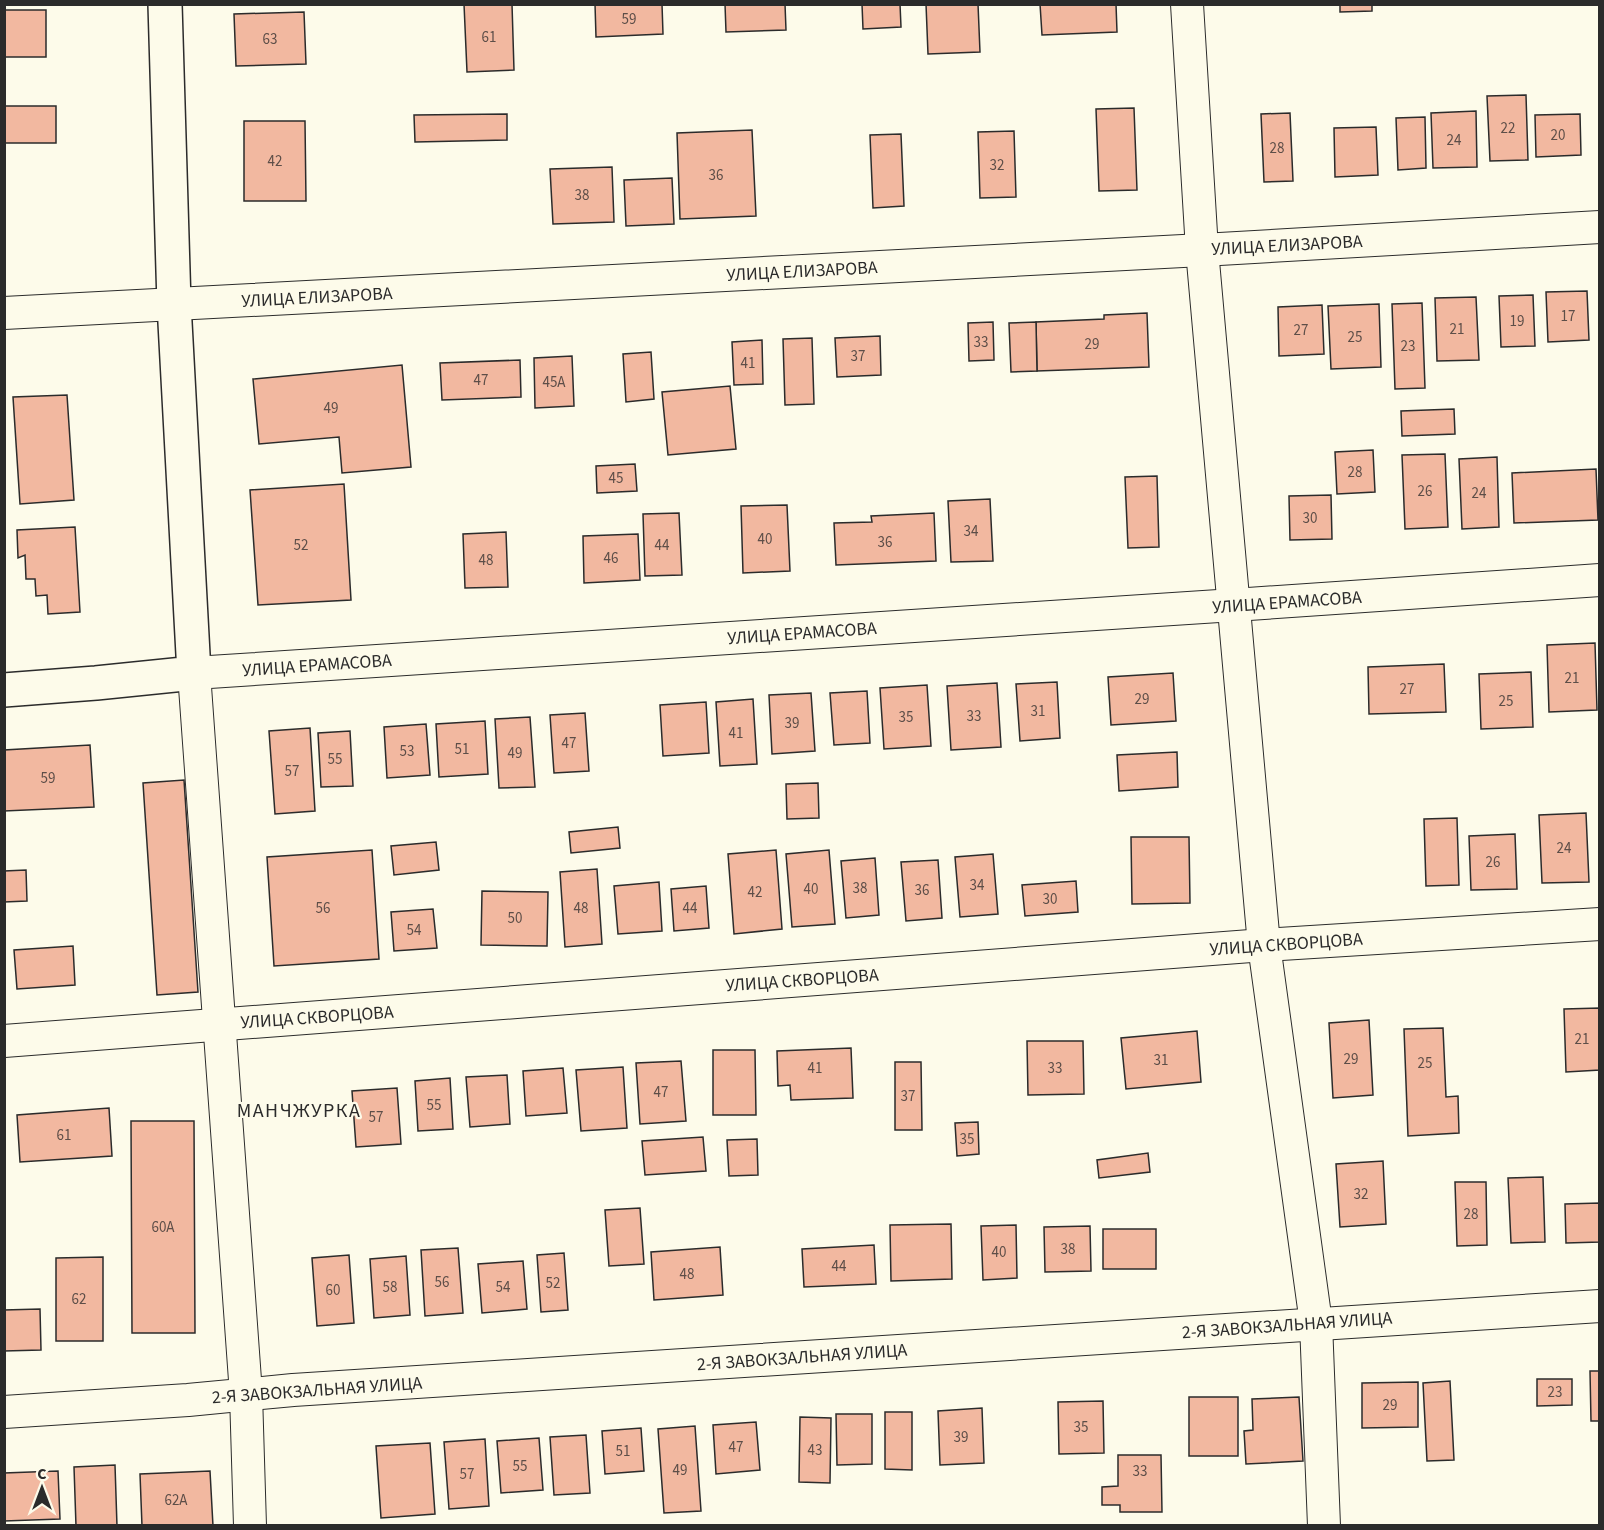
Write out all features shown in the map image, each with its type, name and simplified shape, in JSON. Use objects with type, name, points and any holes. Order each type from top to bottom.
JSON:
[{"type":"main road","points":[[165,4],[174,304],[194,673]]},
{"type":"main road","name":"УЛИЦА ЕРАМАСОВА","points":[[4,690],[194,673]]},
{"type":"street","points":[[1187,4],[1202,250],[1264,945],[1316,1323],[1324,1526]]},
{"type":"street","name":"УЛИЦА ЕЛИЗАРОВА","points":[[4,313],[1599,227]]},
{"type":"street","name":"УЛИЦА ЕРАМАСОВА","points":[[194,673],[1234,606],[1599,580]]},
{"type":"street","points":[[194,673],[246,1394],[250,1526]]},
{"type":"street","name":"УЛИЦА СКВОРЦОВА","points":[[4,1041],[1264,945],[1599,924]]},
{"type":"street","name":"2-Я ЗАВОКЗАЛЬНАЯ УЛИЦА","points":[[4,1412],[246,1394],[1599,1306]]},
{"type":"building","points":[[464,4],[512,4],[514,70],[467,72]]},
{"type":"building","points":[[595,4],[662,4],[663,34],[596,37]]},
{"type":"building","points":[[725,4],[785,4],[786,30],[726,32]]},
{"type":"building","points":[[862,4],[900,4],[901,27],[863,29]]},
{"type":"building","points":[[926,4],[978,4],[980,52],[928,54]]},
{"type":"building","points":[[1040,4],[1116,4],[1117,32],[1042,35]]},
{"type":"building","points":[[1340,4],[1372,4],[1372,11],[1340,12]]},
{"type":"building","points":[[4,10],[46,10],[46,57],[5,57],[5,106],[56,106],[56,143],[4,143]]},
{"type":"building","points":[[304,12],[306,64],[236,66],[234,14]]},
{"type":"building","points":[[1526,95],[1528,160],[1490,161],[1487,96]]},
{"type":"building","points":[[1134,108],[1137,190],[1099,191],[1096,109]]},
{"type":"building","points":[[1476,111],[1477,167],[1433,168],[1431,113]]},
{"type":"building","points":[[1290,113],[1293,181],[1264,182],[1261,114]]},
{"type":"building","points":[[507,114],[507,140],[415,142],[414,115]]},
{"type":"building","points":[[1580,114],[1581,155],[1536,157],[1535,115]]},
{"type":"building","points":[[1425,117],[1426,168],[1398,170],[1396,118]]},
{"type":"building","points":[[244,121],[305,121],[306,201],[244,201]]},
{"type":"building","points":[[1376,127],[1378,175],[1335,177],[1334,128]]},
{"type":"building","points":[[752,130],[756,216],[680,219],[677,133]]},
{"type":"building","points":[[1014,131],[1016,197],[980,198],[978,132]]},
{"type":"building","points":[[901,134],[904,206],[873,208],[870,135]]},
{"type":"building","points":[[612,167],[614,222],[553,224],[550,169]]},
{"type":"building","points":[[672,178],[674,224],[626,226],[624,180]]},
{"type":"building","points":[[1587,291],[1589,340],[1548,342],[1546,292]]},
{"type":"building","points":[[1533,295],[1535,346],[1501,347],[1499,296]]},
{"type":"building","points":[[1476,297],[1479,360],[1437,361],[1435,298]]},
{"type":"building","points":[[1422,303],[1425,388],[1395,389],[1392,304]]},
{"type":"building","points":[[1379,304],[1381,367],[1331,369],[1328,306]]},
{"type":"building","points":[[1322,305],[1324,354],[1279,356],[1278,307]]},
{"type":"building","points":[[1147,313],[1149,367],[1037,371],[1036,322],[1104,319],[1104,315]]},
{"type":"building","points":[[993,322],[994,360],[969,361],[968,323]]},
{"type":"building","points":[[1036,322],[1037,371],[1011,372],[1009,323]]},
{"type":"building","points":[[880,336],[881,375],[837,377],[835,338]]},
{"type":"building","points":[[812,338],[814,404],[785,405],[783,339]]},
{"type":"building","points":[[762,340],[763,384],[734,385],[732,342]]},
{"type":"building","points":[[651,352],[654,399],[626,402],[623,354]]},
{"type":"building","points":[[572,356],[574,406],[535,408],[534,358]]},
{"type":"building","points":[[520,360],[521,397],[442,400],[440,363]]},
{"type":"building","points":[[402,365],[411,467],[342,473],[339,437],[259,444],[253,379]]},
{"type":"building","points":[[730,386],[736,449],[668,455],[662,392]]},
{"type":"building","points":[[67,395],[74,500],[20,504],[13,397]]},
{"type":"building","points":[[1454,409],[1455,434],[1402,436],[1401,411]]},
{"type":"building","points":[[1373,450],[1375,492],[1337,494],[1335,452]]},
{"type":"building","points":[[1445,454],[1448,527],[1405,529],[1402,455]]},
{"type":"building","points":[[1497,457],[1499,527],[1462,529],[1459,459]]},
{"type":"building","points":[[635,464],[637,491],[597,493],[596,466]]},
{"type":"building","points":[[1596,469],[1598,520],[1514,523],[1512,473]]},
{"type":"building","points":[[1157,476],[1159,547],[1128,548],[1125,477]]},
{"type":"building","points":[[344,484],[351,600],[258,605],[250,490]]},
{"type":"building","points":[[1331,495],[1332,539],[1290,540],[1289,496]]},
{"type":"building","points":[[990,499],[993,561],[951,562],[948,501]]},
{"type":"building","points":[[787,505],[790,571],[743,573],[741,506]]},
{"type":"building","points":[[679,513],[682,575],[645,576],[643,514]]},
{"type":"building","points":[[934,513],[936,561],[836,565],[834,523],[872,522],[871,516]]},
{"type":"building","points":[[75,527],[80,612],[48,614],[47,595],[36,596],[35,579],[26,579],[25,555],[18,558],[17,530]]},
{"type":"building","points":[[506,532],[508,587],[465,588],[463,534]]},
{"type":"building","points":[[638,534],[640,580],[584,583],[583,536]]},
{"type":"building","points":[[1595,643],[1597,710],[1549,712],[1547,645]]},
{"type":"building","points":[[1444,664],[1446,712],[1369,714],[1368,667]]},
{"type":"building","points":[[1531,672],[1533,727],[1481,729],[1479,674]]},
{"type":"building","points":[[1173,673],[1176,721],[1111,725],[1108,677]]},
{"type":"building","points":[[1057,682],[1060,738],[1020,741],[1016,684]]},
{"type":"building","points":[[997,683],[1001,747],[951,750],[947,686]]},
{"type":"building","points":[[927,685],[931,746],[884,749],[880,688]]},
{"type":"building","points":[[867,691],[870,743],[834,745],[830,693]]},
{"type":"building","points":[[811,693],[815,751],[772,754],[769,695]]},
{"type":"building","points":[[753,699],[757,764],[720,766],[716,702]]},
{"type":"building","points":[[706,702],[709,753],[663,756],[660,705]]},
{"type":"building","points":[[585,713],[589,771],[554,773],[550,715]]},
{"type":"building","points":[[530,717],[535,787],[499,788],[495,719]]},
{"type":"building","points":[[485,721],[488,774],[439,777],[436,724]]},
{"type":"building","points":[[426,724],[430,775],[387,778],[384,727]]},
{"type":"building","points":[[310,728],[315,811],[275,814],[269,731]]},
{"type":"building","points":[[350,731],[353,786],[321,787],[318,733]]},
{"type":"building","points":[[90,745],[94,807],[4,811],[4,750]]},
{"type":"building","points":[[1177,752],[1178,787],[1119,791],[1117,755]]},
{"type":"building","points":[[184,780],[198,992],[157,995],[143,783]]},
{"type":"building","points":[[818,783],[819,818],[787,819],[786,784]]},
{"type":"building","points":[[1586,813],[1589,882],[1542,883],[1539,815]]},
{"type":"building","points":[[1457,818],[1459,885],[1426,886],[1424,819]]},
{"type":"building","points":[[618,827],[620,848],[571,853],[569,832]]},
{"type":"building","points":[[1515,834],[1517,889],[1471,890],[1469,836]]},
{"type":"building","points":[[1131,837],[1189,837],[1190,903],[1132,904]]},
{"type":"building","points":[[436,842],[439,870],[394,875],[391,846]]},
{"type":"building","points":[[372,850],[379,959],[274,966],[267,857]]},
{"type":"building","points":[[776,850],[782,929],[734,934],[728,854]]},
{"type":"building","points":[[829,850],[835,924],[792,927],[786,854]]},
{"type":"building","points":[[993,854],[998,914],[960,917],[955,857]]},
{"type":"building","points":[[875,858],[879,915],[846,918],[841,861]]},
{"type":"building","points":[[938,860],[942,918],[906,921],[901,862]]},
{"type":"building","points":[[597,869],[602,944],[565,947],[560,872]]},
{"type":"building","points":[[26,870],[27,901],[4,902],[4,871]]},
{"type":"building","points":[[1076,881],[1078,912],[1025,916],[1022,885]]},
{"type":"building","points":[[659,882],[662,931],[618,934],[614,886]]},
{"type":"building","points":[[706,886],[709,928],[674,931],[671,889]]},
{"type":"building","points":[[482,891],[548,892],[547,946],[481,945]]},
{"type":"building","points":[[433,909],[437,948],[394,951],[391,912]]},
{"type":"building","points":[[73,946],[75,985],[17,989],[14,950]]},
{"type":"building","points":[[1600,1008],[1600,1070],[1566,1072],[1564,1009]]},
{"type":"building","points":[[1369,1020],[1373,1095],[1333,1098],[1329,1023]]},
{"type":"building","points":[[1443,1028],[1446,1097],[1458,1096],[1459,1133],[1408,1136],[1404,1029]]},
{"type":"building","points":[[1197,1031],[1201,1082],[1126,1089],[1121,1038]]},
{"type":"building","points":[[1027,1041],[1083,1041],[1084,1094],[1028,1095]]},
{"type":"building","points":[[851,1048],[853,1098],[791,1100],[790,1085],[778,1086],[777,1051]]},
{"type":"building","points":[[713,1050],[755,1050],[756,1115],[713,1115]]},
{"type":"building","points":[[681,1061],[686,1121],[640,1124],[636,1063]]},
{"type":"building","points":[[895,1062],[921,1062],[922,1130],[895,1130]]},
{"type":"building","points":[[623,1067],[627,1128],[581,1131],[576,1070]]},
{"type":"building","points":[[563,1068],[567,1113],[526,1116],[523,1071]]},
{"type":"building","points":[[507,1075],[510,1124],[470,1127],[466,1077]]},
{"type":"building","points":[[450,1078],[453,1129],[418,1131],[415,1081]]},
{"type":"building","points":[[397,1088],[401,1144],[356,1147],[352,1091]]},
{"type":"building","points":[[109,1108],[112,1156],[20,1162],[17,1115]]},
{"type":"building","points":[[131,1121],[194,1121],[195,1333],[132,1333]]},
{"type":"building","points":[[978,1122],[979,1154],[957,1156],[955,1123]]},
{"type":"building","points":[[703,1137],[706,1171],[645,1175],[642,1141]]},
{"type":"building","points":[[757,1139],[758,1175],[729,1176],[727,1140]]},
{"type":"building","points":[[1148,1153],[1150,1172],[1099,1178],[1097,1160]]},
{"type":"building","points":[[1383,1161],[1386,1224],[1340,1227],[1336,1164]]},
{"type":"building","points":[[1543,1177],[1545,1242],[1511,1243],[1508,1178]]},
{"type":"building","points":[[1455,1182],[1486,1182],[1487,1245],[1457,1246]]},
{"type":"building","points":[[1600,1203],[1600,1242],[1566,1243],[1565,1204]]},
{"type":"building","points":[[640,1208],[644,1264],[609,1266],[605,1210]]},
{"type":"building","points":[[951,1224],[952,1279],[891,1281],[890,1225]]},
{"type":"building","points":[[1016,1225],[1017,1278],[983,1280],[981,1226]]},
{"type":"building","points":[[1090,1226],[1091,1271],[1045,1272],[1044,1227]]},
{"type":"building","points":[[1103,1229],[1156,1229],[1156,1269],[1103,1269]]},
{"type":"building","points":[[874,1245],[876,1284],[804,1287],[802,1249]]},
{"type":"building","points":[[720,1247],[723,1295],[654,1300],[651,1252]]},
{"type":"building","points":[[458,1248],[463,1313],[425,1316],[421,1250]]},
{"type":"building","points":[[564,1253],[568,1310],[541,1312],[537,1255]]},
{"type":"building","points":[[349,1255],[354,1323],[317,1326],[312,1258]]},
{"type":"building","points":[[406,1256],[410,1315],[374,1318],[370,1259]]},
{"type":"building","points":[[103,1257],[103,1341],[56,1341],[56,1258]]},
{"type":"building","points":[[523,1261],[527,1309],[482,1313],[478,1264]]},
{"type":"building","points":[[40,1309],[41,1350],[4,1351],[4,1310]]},
{"type":"building","points":[[1590,1371],[1600,1371],[1600,1421],[1591,1421]]},
{"type":"building","points":[[1537,1379],[1572,1379],[1572,1405],[1537,1406]]},
{"type":"building","points":[[1450,1381],[1454,1460],[1427,1461],[1423,1383]]},
{"type":"building","points":[[1418,1382],[1418,1427],[1362,1428],[1362,1383]]},
{"type":"building","points":[[1189,1397],[1238,1397],[1238,1456],[1189,1456]]},
{"type":"building","points":[[1299,1397],[1303,1461],[1246,1464],[1244,1431],[1253,1430],[1252,1399]]},
{"type":"building","points":[[1103,1401],[1104,1453],[1059,1454],[1058,1402]]},
{"type":"building","points":[[982,1408],[984,1463],[940,1465],[938,1411]]},
{"type":"building","points":[[885,1412],[912,1412],[912,1470],[885,1469]]},
{"type":"building","points":[[836,1414],[872,1414],[872,1464],[837,1465]]},
{"type":"building","points":[[800,1417],[831,1418],[830,1483],[799,1482]]},
{"type":"building","points":[[756,1422],[760,1470],[716,1474],[713,1425]]},
{"type":"building","points":[[695,1426],[701,1511],[664,1513],[658,1429]]},
{"type":"building","points":[[641,1428],[644,1471],[605,1474],[602,1431]]},
{"type":"building","points":[[586,1435],[590,1493],[554,1495],[550,1437]]},
{"type":"building","points":[[539,1438],[543,1490],[501,1493],[497,1441]]},
{"type":"building","points":[[485,1439],[489,1506],[449,1509],[444,1442]]},
{"type":"building","points":[[430,1443],[435,1514],[381,1518],[376,1446]]},
{"type":"building","points":[[1118,1455],[1161,1455],[1162,1512],[1120,1512],[1120,1505],[1102,1505],[1102,1487],[1118,1486]]},
{"type":"building","points":[[115,1465],[117,1526],[76,1526],[74,1467]]},
{"type":"building","points":[[58,1471],[60,1519],[4,1521],[4,1473]]},
{"type":"building","points":[[210,1471],[213,1526],[142,1526],[140,1474]]},
{"type":"district","name":"МАНЧЖУРКА","points":[[299,1110]]}]
